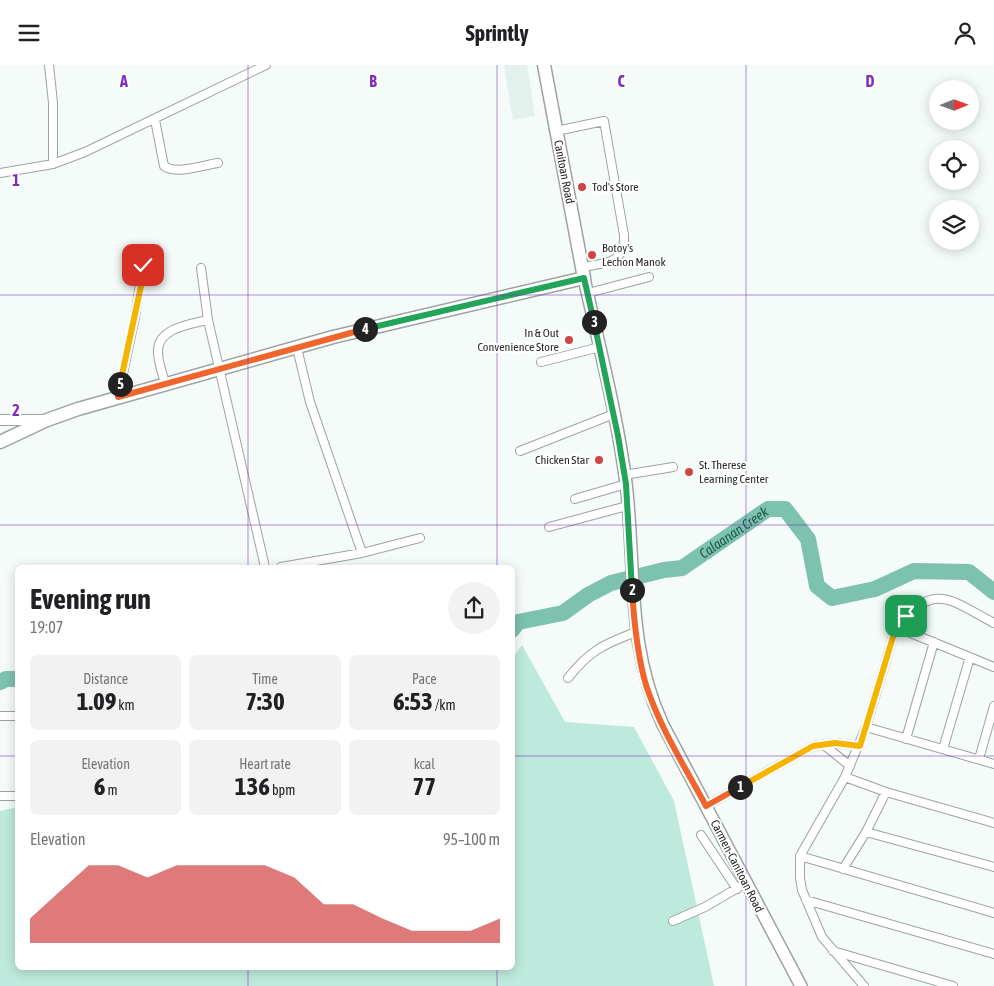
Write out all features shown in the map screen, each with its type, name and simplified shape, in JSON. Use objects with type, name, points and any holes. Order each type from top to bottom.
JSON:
[{"type":"main road","name":"Canitoan Road","points":[[544,65],[583,273]]},
{"type":"main road","name":"Carmen-Canitoan Road","points":[[583,273],[614,414],[625,479],[636,632],[646,684],[655,708],[706,806],[741,886],[801,986]]},
{"type":"main road","points":[[0,442],[46,420],[118,397],[360,330],[583,273]]},
{"type":"street","points":[[49,65],[53,165]]},
{"type":"street","points":[[0,173],[53,165],[155,120],[266,65]]},
{"type":"street","points":[[155,120],[164,166],[167,169],[218,163]]},
{"type":"street","points":[[556,131],[604,121],[624,235],[624,249],[615,260],[583,273]]},
{"type":"street","points":[[118,397],[135,317],[143,265]]},
{"type":"street","points":[[201,268],[208,320],[265,565]]},
{"type":"street","points":[[588,293],[649,277]]},
{"type":"street","points":[[165,384],[158,351],[160,342],[172,329],[208,320]]},
{"type":"street","points":[[541,362],[600,347]]},
{"type":"street","points":[[296,348],[310,402],[362,553]]},
{"type":"street","points":[[520,451],[614,414]]},
{"type":"street","points":[[0,420],[46,420]]},
{"type":"street","points":[[575,499],[625,479],[673,467]]},
{"type":"street","points":[[549,527],[627,506]]},
{"type":"street","points":[[293,565],[362,553],[420,538]]},
{"type":"street","points":[[864,986],[832,951],[822,937],[806,900],[800,878],[800,856],[846,777],[860,746],[896,627],[914,610],[933,598],[940,597],[950,600],[994,623]]},
{"type":"street","points":[[896,627],[994,667]]},
{"type":"street","points":[[568,678],[590,653],[608,643],[636,632]]},
{"type":"street","points":[[906,739],[934,642]]},
{"type":"street","points":[[943,749],[970,657]]},
{"type":"street","points":[[979,759],[994,706]]},
{"type":"street","points":[[0,717],[15,716]]},
{"type":"street","points":[[866,727],[994,764]]},
{"type":"street","points":[[706,806],[813,746],[835,743],[860,746]]},
{"type":"street","points":[[824,745],[850,766]]},
{"type":"street","points":[[846,777],[886,792],[994,823]]},
{"type":"street","points":[[843,869],[866,832],[886,792]]},
{"type":"street","points":[[0,796],[15,796]]},
{"type":"street","points":[[866,832],[994,867]]},
{"type":"street","points":[[673,921],[692,914],[741,886],[701,835]]},
{"type":"street","points":[[800,856],[994,913]]},
{"type":"street","points":[[806,900],[994,954]]},
{"type":"street","points":[[832,951],[953,986]]},
{"type":"shaded area","points":[[504,65],[527,65],[535,116],[513,120]]},
{"type":"green space","points":[[522,645],[565,722],[634,727],[674,801],[714,986],[0,986],[0,811],[15,807],[15,970],[515,970],[515,655]]},
{"type":"waterway","name":"Calaanan Creek","points":[[515,626],[518,622],[563,613],[588,595],[611,583],[664,570],[682,568],[768,509],[785,509],[808,539],[817,586],[832,598],[875,589],[914,571],[969,572],[994,592]]},
{"type":"waterway","name":"Calaanan Creek","points":[[0,682],[6,679],[15,679]]},
{"type":"place","name":"Tod's Store","points":[[582,187]]},
{"type":"place","name":"Botoy's Lechon Manok","points":[[592,255]]},
{"type":"place","name":"In & Out Convenience Store","points":[[569,340]]},
{"type":"place","name":"Chicken Star","points":[[599,460]]},
{"type":"place","name":"St. Therese Learning Center","points":[[689,472]]},
{"type":"route","points":[[143,265],[141,286],[118,397],[333,337],[584,278],[607,378],[626,484],[636,632],[646,684],[663,725],[706,806],[813,746],[835,743],[860,746],[896,627],[906,616]]}]
